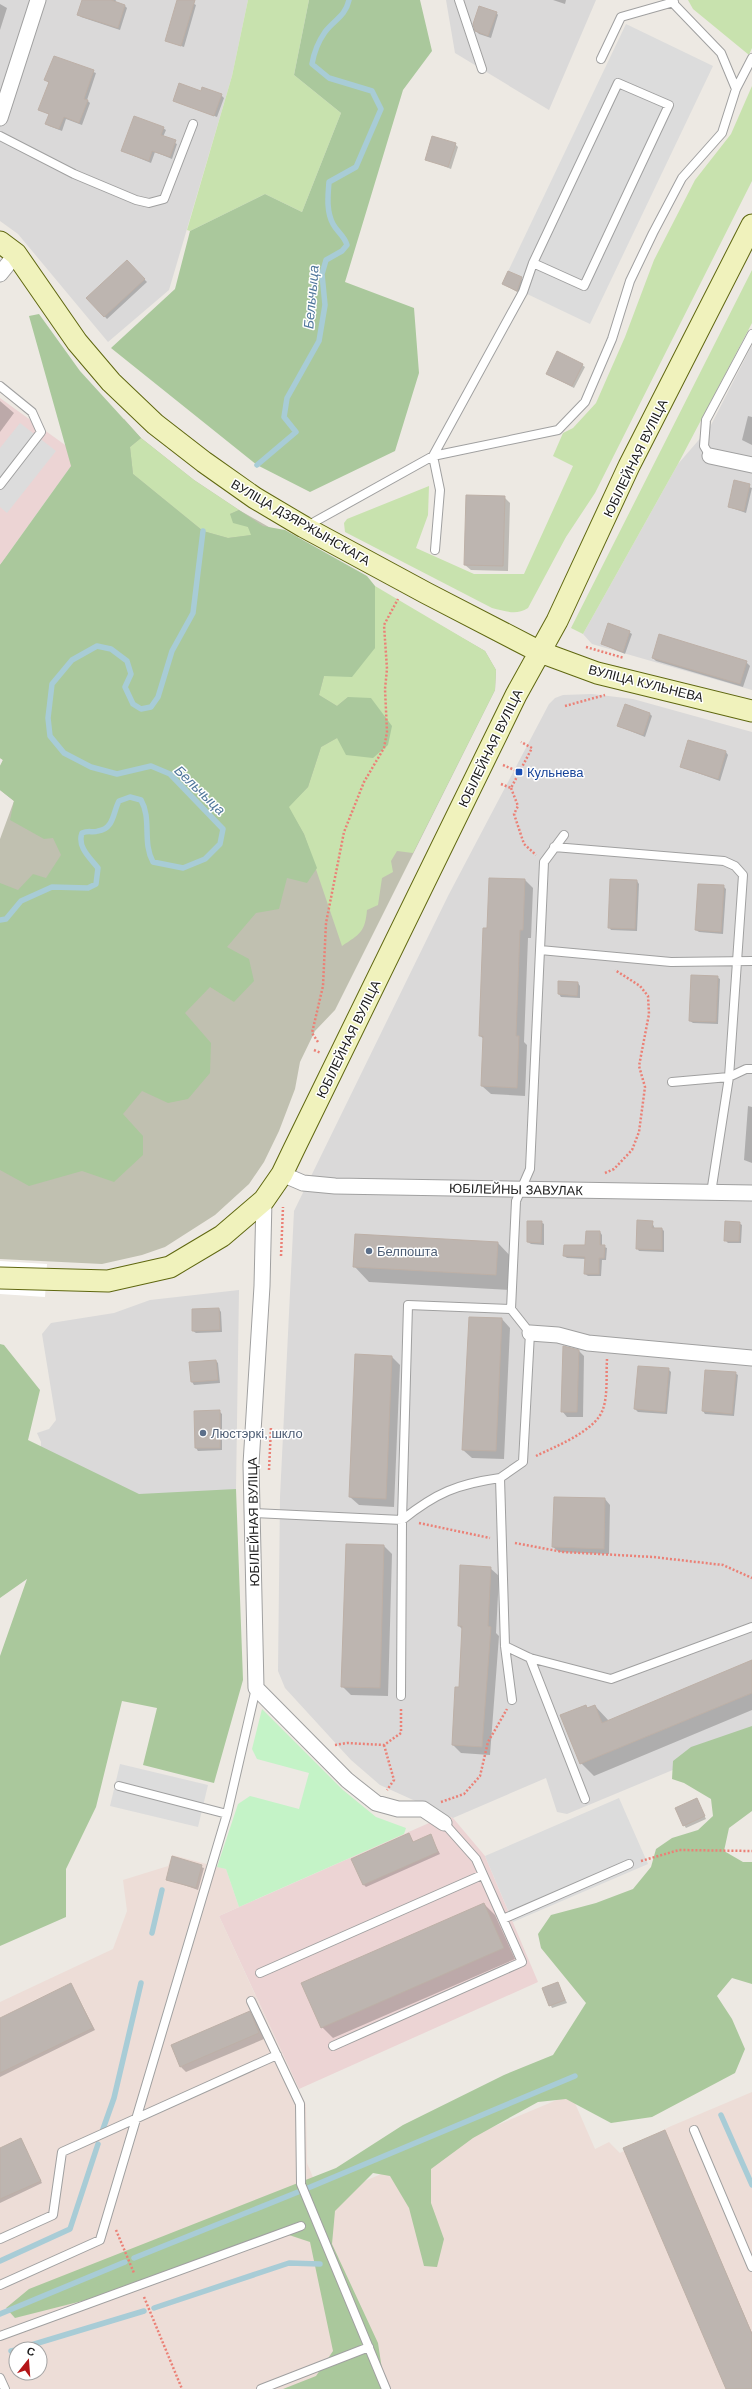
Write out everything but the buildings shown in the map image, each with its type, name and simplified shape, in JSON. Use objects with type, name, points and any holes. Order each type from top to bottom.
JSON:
[{"type":"main road","name":"ЮБІЛЕЙНАЯ ВУЛІЦА","points":[[264,1200],[282,1174],[516,695],[557,621],[633,459],[752,225]]},
{"type":"main road","name":"ВУЛІЦА ДЗЯРЖЫНСКАГА","points":[[8,248],[77,342],[111,382],[155,424],[223,476],[304,527],[432,597],[540,652]]},
{"type":"main road","name":"ВУЛІЦА КУЛЬНЕВА","points":[[540,652],[597,673],[752,711]]},
{"type":"main road","points":[[0,1278],[46,1281],[108,1281],[170,1267],[222,1236],[264,1200]]},
{"type":"street","points":[[0,118],[38,0]]},
{"type":"street","points":[[0,274],[8,248]]},
{"type":"street","points":[[710,456],[752,465]]},
{"type":"street","name":"ЮБІЛЕЙНЫ ЗАВУЛАК","points":[[282,1174],[303,1183],[335,1186],[752,1194]]},
{"type":"street","name":"ЮБІЛЕЙНАЯ ВУЛІЦА","points":[[256,1688],[251,1464],[262,1286],[264,1200]]},
{"type":"street","points":[[530,1333],[558,1335],[588,1343],[752,1358]]},
{"type":"street","points":[[256,1688],[347,1780],[376,1803],[398,1809],[423,1809],[444,1822]]},
{"type":"lane","points":[[459,0],[482,69]]},
{"type":"lane","points":[[601,59],[621,17],[672,1],[721,52],[736,89]]},
{"type":"lane","points":[[304,527],[433,456],[558,430],[585,402],[612,340],[630,281],[653,233],[682,178],[722,133],[736,89],[752,58]]},
{"type":"lane","points":[[435,550],[440,490],[433,456],[523,292],[533,263],[618,83],[669,105],[584,286],[533,263]]},
{"type":"lane","points":[[0,136],[74,174],[149,203],[164,199],[193,124]]},
{"type":"lane","points":[[710,456],[704,446],[706,420],[752,334]]},
{"type":"lane","points":[[0,386],[32,412],[41,432],[0,485]]},
{"type":"lane","points":[[253,1513],[402,1520],[426,1501],[467,1483],[500,1478],[523,1462],[530,1333],[511,1309],[516,1201],[530,1169],[544,862],[564,834]]},
{"type":"lane","points":[[554,847],[724,861],[735,866],[743,876],[736,959],[729,1077],[711,1193]]},
{"type":"lane","points":[[540,950],[670,962],[736,959],[752,961]]},
{"type":"lane","points":[[672,1082],[729,1077],[746,1069],[752,1069]]},
{"type":"lane","points":[[401,1696],[402,1520],[408,1305],[511,1309]]},
{"type":"lane","points":[[500,1478],[505,1646],[512,1700]]},
{"type":"lane","points":[[505,1646],[530,1658],[611,1679],[752,1628]]},
{"type":"lane","points":[[530,1658],[585,1799]]},
{"type":"lane","points":[[0,2285],[100,2240],[227,1814],[256,1688]]},
{"type":"lane","points":[[119,1786],[227,1814]]},
{"type":"lane","points":[[333,2046],[522,1962],[476,1859],[444,1822]]},
{"type":"lane","points":[[503,1920],[629,1864]]},
{"type":"lane","points":[[260,1973],[482,1874]]},
{"type":"lane","points":[[251,2001],[300,2104],[301,2184],[386,2389]]},
{"type":"lane","points":[[0,2239],[53,2215],[62,2152],[277,2055]]},
{"type":"lane","points":[[694,2130],[752,2268]]},
{"type":"lane","points":[[0,2336],[300,2226]]},
{"type":"lane","points":[[261,2389],[369,2347]]},
{"type":"lane","points":[[0,2378],[5,2389]]},
{"type":"path","points":[[318,1042],[312,1033],[323,986],[326,923],[344,832],[364,782],[384,748],[387,732],[385,689],[387,669],[384,625],[397,600]]},
{"type":"path","points":[[566,706],[598,698],[612,691]]},
{"type":"path","points":[[511,788],[532,748],[521,742]]},
{"type":"path","points":[[501,784],[511,788],[518,806],[514,814],[524,844],[544,862]]},
{"type":"path","points":[[601,956],[620,975],[640,986],[648,996],[649,1014],[639,1066],[645,1087],[640,1132],[632,1150],[614,1169],[603,1174]]},
{"type":"path","points":[[523,1462],[571,1439],[598,1418],[603,1408],[608,1345]]},
{"type":"path","points":[[402,1520],[563,1552],[653,1557],[723,1565],[752,1578]]},
{"type":"path","points":[[315,1748],[347,1743],[384,1745],[401,1733],[401,1696]]},
{"type":"path","points":[[423,1809],[464,1794],[480,1776],[488,1742],[512,1700]]},
{"type":"path","points":[[376,1803],[394,1780],[384,1745]]},
{"type":"path","points":[[629,1864],[679,1850],[752,1851]]},
{"type":"path","points":[[108,2211],[182,2389]]},
{"type":"shaded area","points":[[0,0],[248,0],[232,76],[169,290],[108,342],[18,234],[0,221]]},
{"type":"shaded area","points":[[446,0],[596,0],[549,110],[455,53]]},
{"type":"shaded area","points":[[626,24],[713,66],[590,324],[523,292],[502,284]]},
{"type":"shaded area","points":[[752,345],[752,690],[592,644],[583,634],[678,464],[710,427]]},
{"type":"shaded area","points":[[0,398],[79,455],[0,565]]},
{"type":"shaded area","points":[[124,419],[141,438],[194,480],[239,510],[485,651],[496,670],[495,690],[335,1010],[315,1031],[300,1062],[295,1089],[279,1131],[264,1162],[249,1184],[215,1215],[165,1247],[142,1255],[102,1264],[0,1259],[0,839],[14,801],[0,790],[0,766],[3,760],[0,758],[0,565]]},
{"type":"shaded area","points":[[20,423],[56,451],[7,513],[0,507],[0,448]]},
{"type":"shaded area","points":[[592,694],[633,699],[752,732],[752,1737],[567,1814],[557,1812],[546,1778],[453,1818],[380,1785],[351,1760],[285,1688],[278,1671],[280,1497],[294,1211],[448,896],[549,704],[555,698],[563,695]]},
{"type":"shaded area","points":[[239,1290],[236,1489],[144,1503],[40,1467],[41,1442],[37,1433],[49,1429],[56,1420],[42,1334],[51,1323],[114,1313],[150,1300]]},
{"type":"shaded area","points":[[120,1764],[208,1785],[198,1827],[110,1806]]},
{"type":"shaded area","points":[[619,1798],[648,1864],[513,1922],[485,1856]]},
{"type":"shaded area","points":[[441,1814],[453,1818],[485,1856],[538,1982],[299,2089],[219,1916],[429,1823]]},
{"type":"shaded area","points":[[172,1855],[226,1869],[239,1907],[219,1916],[306,2105],[307,2163],[322,2199],[571,2094],[595,2149],[609,2142],[620,2153],[669,2127],[752,2092],[752,2389],[0,2389],[0,2002],[113,1949],[127,1911],[123,1880],[168,1866]]},
{"type":"green space","points":[[248,0],[309,0],[294,75],[341,113],[302,212],[265,194],[190,231],[187,230],[232,76]]},
{"type":"green space","points":[[309,0],[420,0],[432,51],[403,90],[345,282],[414,308],[419,373],[395,451],[310,492],[257,465],[111,348],[175,289],[190,231],[265,194],[302,212],[341,113],[294,75]]},
{"type":"green space","points":[[688,0],[752,0],[752,48],[749,55],[693,9]]},
{"type":"green space","points":[[752,86],[752,181],[595,493],[566,537],[528,608],[515,612],[492,608],[345,532],[344,523],[347,519],[429,486],[428,515],[416,548],[474,574],[524,574],[573,466],[553,456],[563,433],[573,428],[596,403],[625,337],[654,260],[695,180],[731,134]]},
{"type":"green space","points":[[752,270],[752,323],[678,464],[583,634],[571,628]]},
{"type":"green space","points":[[39,314],[80,371],[141,438],[130,447],[133,474],[203,531],[228,538],[251,535],[248,527],[233,523],[230,514],[239,510],[263,526],[285,530],[367,576],[375,586],[375,648],[352,677],[324,676],[319,695],[337,706],[348,697],[371,698],[392,726],[388,745],[373,758],[346,755],[337,738],[321,747],[308,787],[289,807],[304,834],[317,868],[307,883],[287,878],[279,909],[256,913],[227,947],[249,959],[254,981],[234,1002],[210,987],[185,1013],[211,1043],[210,1073],[188,1099],[168,1103],[142,1091],[123,1114],[143,1136],[143,1155],[114,1182],[82,1171],[29,1186],[0,1170],[0,883],[18,890],[33,874],[46,878],[61,855],[53,838],[44,839],[10,820],[14,801],[0,790],[0,766],[3,760],[0,758],[0,565],[71,466],[29,316]]},
{"type":"green space","points":[[141,438],[194,480],[239,510],[230,514],[248,527],[252,535],[228,538],[203,531],[133,474],[130,447]]},
{"type":"green space","points":[[375,586],[485,651],[496,670],[495,690],[413,853],[397,851],[391,861],[393,872],[382,878],[378,905],[367,910],[363,928],[357,935],[342,946],[304,834],[288,807],[308,787],[321,747],[337,738],[348,697],[337,706],[319,695],[324,676],[375,648]]},
{"type":"green space","points":[[0,1344],[4,1345],[40,1390],[28,1440],[139,1494],[236,1489],[243,1680],[214,1783],[143,1765],[157,1708],[122,1701],[96,1807],[66,1869],[66,1917],[0,1946],[0,1656],[27,1579],[0,1598]]},
{"type":"green space","points":[[262,1709],[343,1790],[376,1817],[406,1828],[404,1834],[239,1907],[226,1869],[217,1867],[238,1804],[250,1796],[299,1809],[309,1773],[257,1759],[252,1749]]},
{"type":"green space","points":[[752,1726],[752,1811],[729,1828],[724,1851],[743,1862],[752,1862],[752,1984],[732,1978],[717,1996],[732,2019],[745,2049],[735,2073],[652,2117],[611,2123],[566,2099],[538,2102],[473,2138],[431,2169],[431,2203],[444,2239],[437,2267],[424,2266],[409,2208],[390,2176],[373,2173],[335,2211],[332,2244],[378,2343],[385,2389],[283,2389],[316,2376],[333,2351],[310,2242],[277,2231],[90,2299],[15,2318],[6,2308],[29,2289],[336,2168],[403,2125],[504,2075],[553,2055],[586,2003],[541,1948],[538,1934],[551,1915],[596,1903],[633,1889],[651,1867],[656,1849],[672,1838],[698,1830],[713,1816],[711,1799],[684,1783],[672,1779],[673,1761],[691,1747]]},
{"type":"pier","points":[[0,1261],[47,1264],[45,1297],[0,1294]]},
{"type":"waterway","name":"Бельчыца","points":[[257,465],[296,432],[284,417],[287,398],[319,341],[325,305],[322,274],[326,260],[342,251],[347,245],[333,224],[329,214],[329,182],[356,167],[381,109],[372,91],[329,78],[312,64],[315,51],[320,40],[325,32],[345,10],[349,0]]},
{"type":"waterway","name":"Бельчыца","points":[[0,920],[6,919],[21,901],[52,887],[88,888],[96,884],[98,868],[83,848],[81,843],[82,833],[103,830],[110,824],[119,801],[130,797],[141,800],[144,807],[147,823],[148,847],[153,862],[183,868],[205,859],[220,844],[223,829],[170,774],[151,766],[117,774],[91,767],[64,753],[50,736],[48,718],[52,684],[72,660],[97,646],[111,649],[127,661],[131,674],[125,687],[133,704],[141,709],[151,707],[158,697],[172,651],[193,613],[203,531]]},
{"type":"waterway","points":[[152,1933],[162,1890]]},
{"type":"waterway","points":[[103,2129],[114,2098],[141,1983]]},
{"type":"waterway","points":[[308,2188],[575,2076]]},
{"type":"waterway","points":[[721,2115],[752,2185]]},
{"type":"waterway","points":[[0,2261],[70,2229],[98,2144]]},
{"type":"waterway","points":[[134,2258],[298,2192]]},
{"type":"waterway","points":[[0,2314],[125,2262]]},
{"type":"waterway","points":[[154,2308],[289,2263],[320,2264]]},
{"type":"waterway","points":[[45,2341],[144,2311]]},
{"type":"place","name":"Кульнева","points":[[519,772]]},
{"type":"place","name":"Белпошта","points":[[369,1251]]},
{"type":"place","name":"Люстэркі, шкло","points":[[203,1433]]}]
